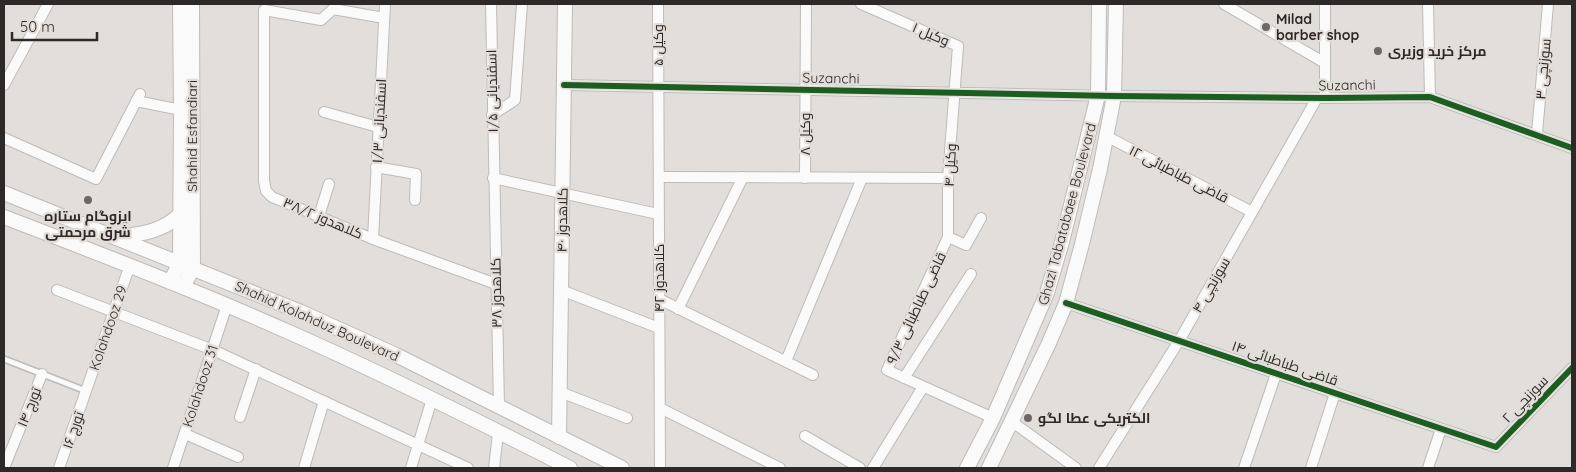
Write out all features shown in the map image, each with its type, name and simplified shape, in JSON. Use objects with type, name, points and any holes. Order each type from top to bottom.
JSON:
[{"type":"main road","name":"Shahid Esfandiari","points":[[180,4],[180,263]]},
{"type":"main road","name":"Shahid Esfandiari","points":[[192,4],[193,268]]},
{"type":"main road","name":"کلاهدوز ۴۰","points":[[559,437],[565,4]]},
{"type":"main road","name":"Ghazi Tabatabaee Boulevard","points":[[967,468],[993,418],[1047,293],[1067,223],[1098,95],[1099,4]]},
{"type":"main road","name":"Ghazi Tabatabaee Boulevard","points":[[988,468],[1049,343],[1066,303],[1082,244],[1114,96],[1116,4]]},
{"type":"main road","name":"Shahid Kolahduz Boulevard","points":[[4,193],[301,312],[396,355],[622,468]]},
{"type":"main road","points":[[114,237],[152,231],[171,224],[180,214]]},
{"type":"main road","name":"Shahid Kolahduz Boulevard","points":[[4,218],[130,265],[301,337],[570,468]]},
{"type":"main road","points":[[170,282],[180,263]]},
{"type":"main road","points":[[183,287],[193,268]]},
{"type":"street","points":[[4,84],[48,4]]},
{"type":"street","name":"اسفندیانی ۱/۳","points":[[373,239],[385,4]]},
{"type":"street","name":"اسفندیانی ۱/۵","points":[[491,4],[493,178]]},
{"type":"street","points":[[492,115],[514,100],[522,4]]},
{"type":"street","name":"وکيل ۵","points":[[658,4],[658,87]]},
{"type":"street","name":"وکيل ۸","points":[[805,178],[806,4]]},
{"type":"street","name":"وکيل ۱","points":[[861,4],[958,46],[954,93]]},
{"type":"street","points":[[1224,4],[1325,63]]},
{"type":"street","points":[[1321,98],[1325,63],[1325,4]]},
{"type":"street","points":[[1428,4],[1430,97]]},
{"type":"street","name":"سوزنچی ۳","points":[[1537,134],[1548,4]]},
{"type":"street","points":[[333,6],[384,18]]},
{"type":"street","name":"کلاهدوز ۳۸/۲","points":[[333,6],[321,20],[264,10],[264,182],[266,191],[272,197],[373,239],[496,284]]},
{"type":"street","name":"Suzanchi","points":[[564,85],[1114,96],[1430,97],[1572,148]]},
{"type":"street","name":"کلاهدوز ۴۲","points":[[658,87],[660,468]]},
{"type":"street","name":"وکيل ۴","points":[[948,237],[948,178],[954,93]]},
{"type":"street","points":[[4,138],[96,179],[138,98],[181,110]]},
{"type":"street","name":"سوزنچی ۴","points":[[1100,468],[1179,341],[1252,212],[1321,98]]},
{"type":"street","points":[[324,112],[378,127]]},
{"type":"street","name":"قاضی طباطبائی ۱۲","points":[[1106,136],[1252,212]]},
{"type":"street","points":[[376,167],[416,174],[415,200]]},
{"type":"street","points":[[659,177],[948,178]]},
{"type":"street","points":[[678,309],[743,177]]},
{"type":"street","points":[[493,178],[658,214]]},
{"type":"street","name":"کلاهدوز ۳۸","points":[[493,178],[499,407]]},
{"type":"street","points":[[786,361],[862,178]]},
{"type":"street","points":[[319,216],[330,184]]},
{"type":"street","name":"قاضی طباطبائی ۹/۳","points":[[904,378],[887,370],[948,237],[966,245],[981,218]]},
{"type":"street","name":"Kolahdooz 29","points":[[86,392],[130,265]]},
{"type":"street","points":[[971,274],[904,378],[993,418]]},
{"type":"street","points":[[57,290],[213,350],[468,468]]},
{"type":"street","points":[[561,290],[659,328]]},
{"type":"street","points":[[659,299],[814,374]]},
{"type":"street","name":"قاضی طباطبائی ۱۴","points":[[1066,303],[1496,447]]},
{"type":"street","name":"Kolahdooz 31","points":[[173,468],[227,305]]},
{"type":"street","name":"سوزنچی ۲","points":[[1496,447],[1572,368]]},
{"type":"street","points":[[240,417],[256,369]]},
{"type":"street","name":"تورج ۱۴","points":[[4,468],[42,374]]},
{"type":"street","points":[[1244,468],[1276,374]]},
{"type":"street","points":[[873,468],[923,387]]},
{"type":"street","name":"تورج ۱۶","points":[[59,468],[86,392]]},
{"type":"street","points":[[560,392],[628,418]]},
{"type":"street","points":[[1312,468],[1335,393]]},
{"type":"street","points":[[411,468],[432,400]]},
{"type":"street","points":[[304,468],[324,401]]},
{"type":"street","points":[[660,408],[780,468]]},
{"type":"street","points":[[1011,421],[1076,468]]},
{"type":"street","points":[[1428,468],[1440,429]]},
{"type":"street","points":[[494,468],[498,433]]},
{"type":"street","points":[[185,434],[238,457]]},
{"type":"street","points":[[805,436],[860,468]]},
{"type":"lane","points":[[4,359],[86,392]]},
{"type":"cycle path","points":[[564,85],[1114,96],[1430,97],[1572,148]]},
{"type":"cycle path","points":[[1066,303],[1496,447],[1572,368]]},
{"type":"place","name":"Milad barber shop","points":[[1266,27]]},
{"type":"place","name":"مرکز خرید وزیری","points":[[1378,51]]},
{"type":"place","name":"ایزوگام ستاره شرق مرحمتی","points":[[88,200]]},
{"type":"place","name":"الکتریکی عطا لگو","points":[[1028,418]]}]
